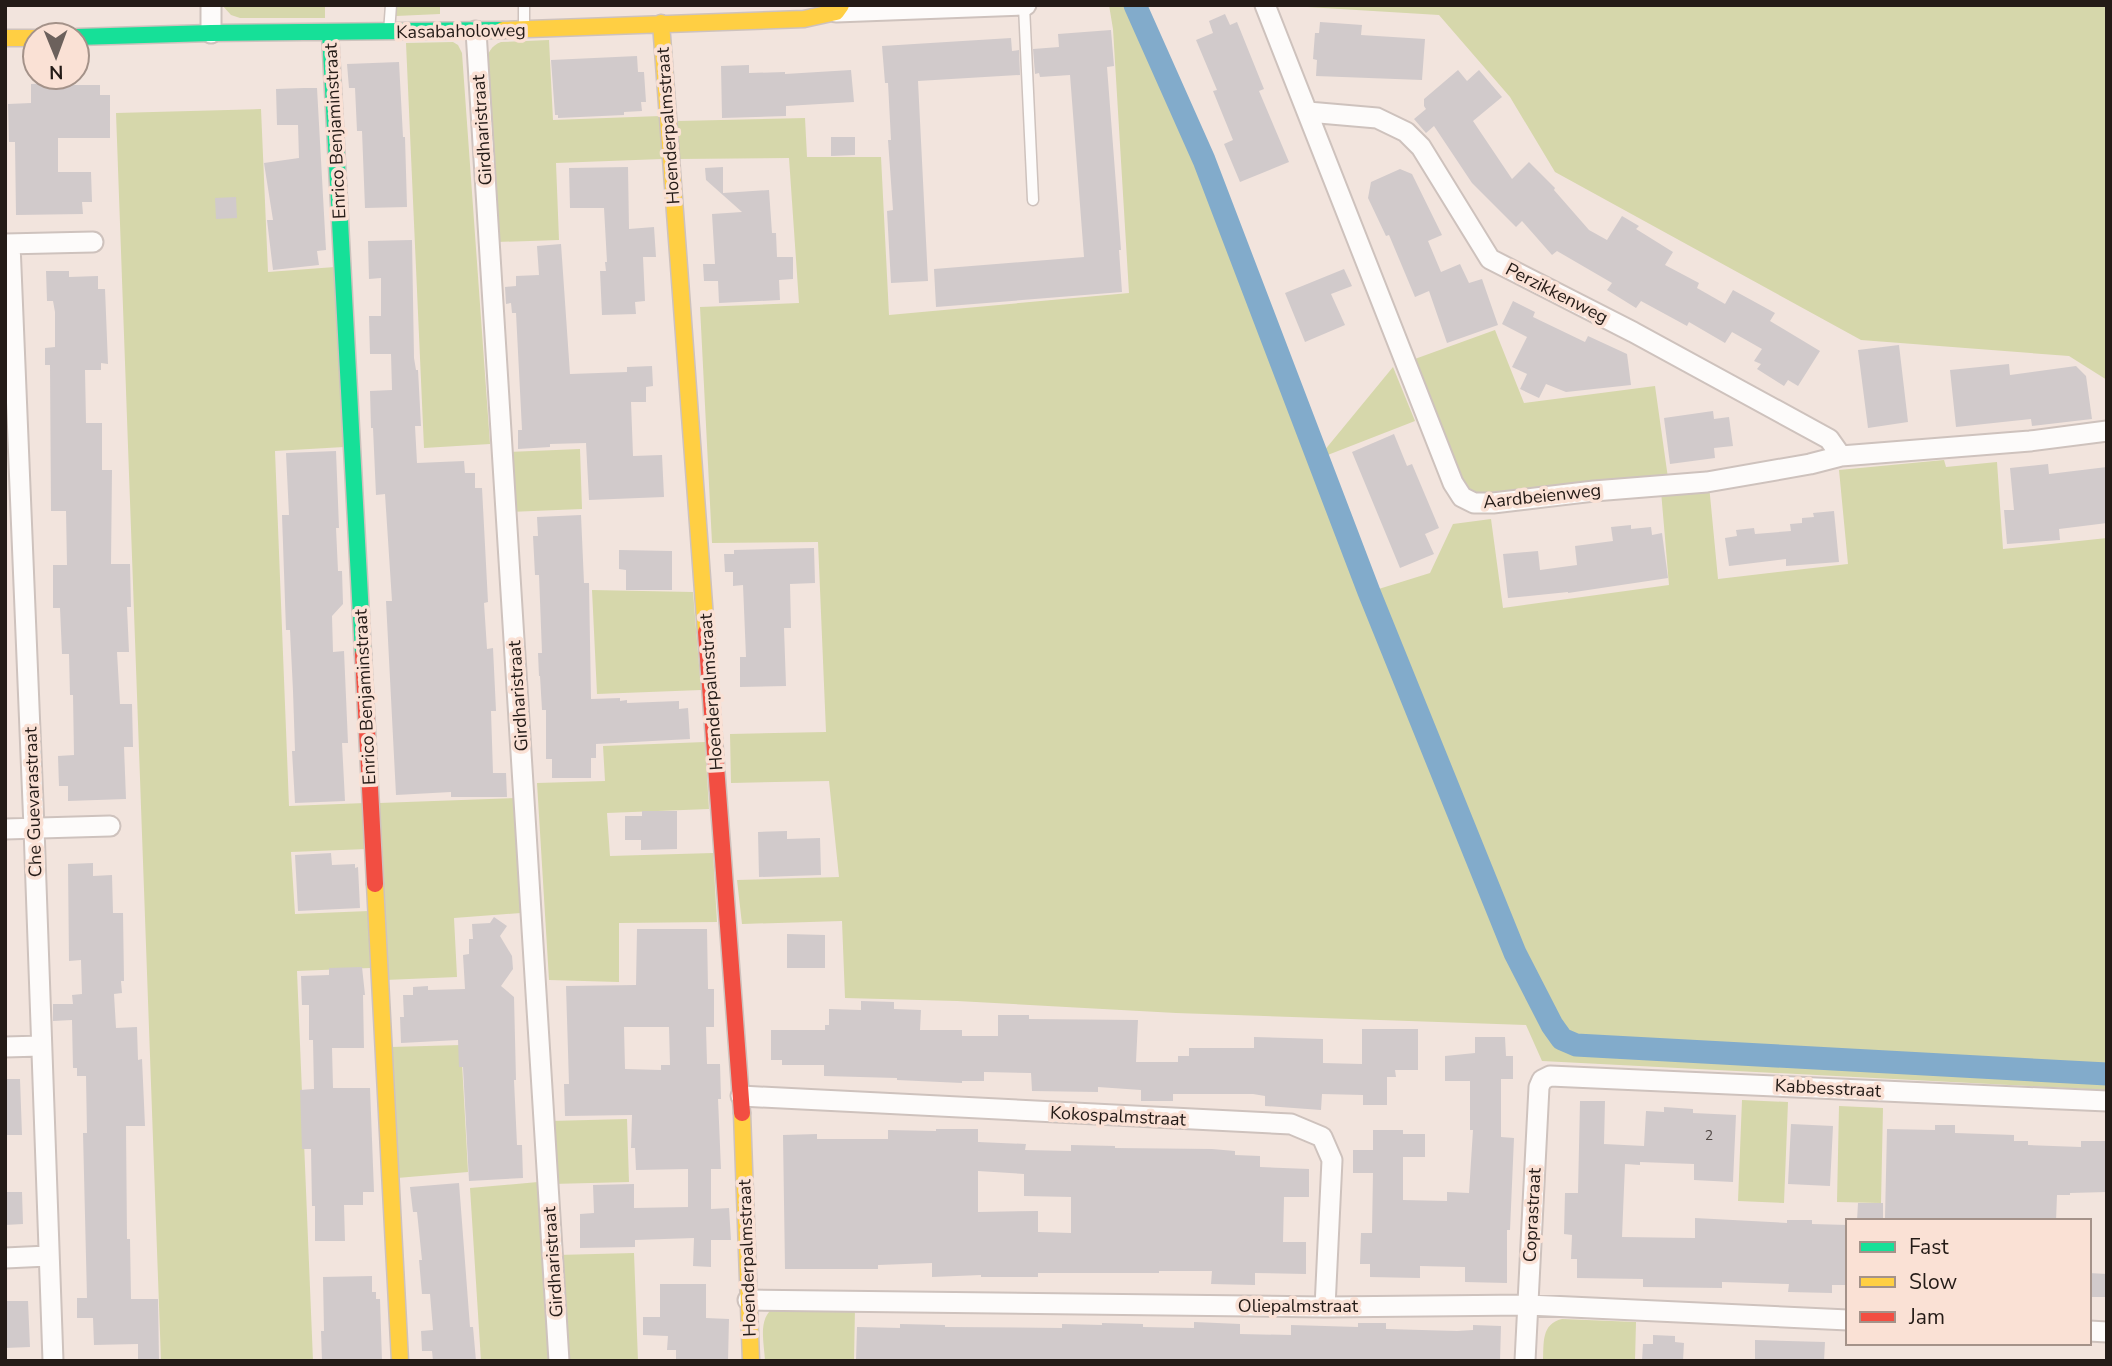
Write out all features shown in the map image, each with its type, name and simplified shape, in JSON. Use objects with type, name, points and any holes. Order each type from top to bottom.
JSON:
[{"type":"street","points":[[211,5],[211,33]]},
{"type":"street","name":"Aardbeienweg","points":[[1265,5],[1452,482],[1462,497],[1474,503],[1493,503],[1707,482],[1841,456],[2030,441],[2107,431]]},
{"type":"street","points":[[838,9],[1025,6]]},
{"type":"street","name":"Kasabaholoweg","points":[[91,37],[524,30],[804,19],[838,9]]},
{"type":"street","name":"Hoenderpalmstraat","points":[[661,23],[741,1097],[751,1361]]},
{"type":"street","name":"Girdharistraat","points":[[476,31],[559,1361]]},
{"type":"street","name":"Enrico Benjaminstraat","points":[[330,33],[400,1361]]},
{"type":"street","name":"Perzikkenweg","points":[[1308,112],[1377,118],[1406,132],[1421,146],[1490,259],[1633,332],[1829,439],[1841,456]]},
{"type":"street","points":[[8,244],[93,242]]},
{"type":"street","name":"Che Guevarastraat","points":[[8,244],[34,828],[53,1361]]},
{"type":"street","points":[[5,829],[110,825]]},
{"type":"street","points":[[5,1047],[41,1046]]},
{"type":"street","name":"Kabbesstraat","points":[[1550,1076],[2107,1101]]},
{"type":"street","name":"Coprastraat","points":[[1525,1361],[1539,1087],[1542,1080],[1550,1076]]},
{"type":"street","name":"Kokospalmstraat","points":[[741,1097],[1291,1124],[1322,1137],[1332,1160],[1325,1307]]},
{"type":"street","points":[[5,1258],[48,1256]]},
{"type":"street","name":"Oliepalmstraat","points":[[748,1300],[1325,1307],[1528,1304],[1846,1320]]},
{"type":"lane","points":[[389,32],[391,5]]},
{"type":"lane","points":[[524,5],[524,30]]},
{"type":"lane","points":[[1025,6],[1033,200]]},
{"type":"green space","points":[[222,5],[325,5],[325,18],[240,18],[231,15]]},
{"type":"green space","points":[[396,5],[440,5],[440,14],[396,16]]},
{"type":"green space","points":[[1109,5],[1135,5],[1204,160],[1247,279],[1319,457],[1393,367],[1415,421],[1320,458],[1369,592],[1430,573],[1453,524],[1491,519],[1503,608],[1669,585],[1661,491],[1709,485],[1718,579],[1848,564],[1839,470],[1944,460],[1946,467],[1997,462],[2003,549],[2107,538],[2107,1090],[1542,1061],[1526,1025],[845,998],[842,921],[742,924],[737,880],[839,877],[829,781],[731,783],[730,734],[826,732],[818,542],[712,543],[700,307],[799,303],[789,158],[678,159],[678,121],[805,118],[807,157],[881,157],[889,315],[1129,293],[1113,29]]},
{"type":"green space","points":[[1274,5],[2107,5],[2107,380],[2069,356],[1861,340],[1555,172],[1510,97],[1439,15]]},
{"type":"green space","points":[[549,40],[553,120],[660,116],[662,159],[556,163],[559,240],[497,242],[487,59],[492,48],[501,42]]},
{"type":"green space","points":[[453,42],[462,53],[490,444],[424,448],[406,43]]},
{"type":"green space","points":[[261,109],[268,272],[335,267],[344,447],[275,451],[289,806],[365,803],[367,849],[291,852],[295,914],[369,911],[370,968],[297,971],[313,1361],[161,1361],[116,113]]},
{"type":"green space","points":[[1495,330],[1524,403],[1655,386],[1668,478],[1478,497],[1464,489],[1412,360]]},
{"type":"green space","points":[[580,449],[582,509],[509,512],[507,452]]},
{"type":"green space","points":[[592,590],[693,592],[701,690],[597,694]]},
{"type":"green space","points":[[705,742],[709,809],[607,813],[610,856],[713,853],[717,922],[619,923],[619,982],[549,980],[537,783],[605,781],[603,746]]},
{"type":"green space","points":[[516,798],[521,913],[454,918],[457,977],[385,980],[379,803]]},
{"type":"green space","points":[[461,1045],[468,1172],[397,1178],[391,1047]]},
{"type":"green space","points":[[1742,1100],[1788,1102],[1784,1203],[1738,1201]]},
{"type":"green space","points":[[1839,1106],[1883,1108],[1881,1203],[1837,1202]]},
{"type":"green space","points":[[627,1119],[629,1182],[552,1184],[550,1121]]},
{"type":"green space","points":[[538,1182],[549,1361],[481,1361],[470,1188]]},
{"type":"green space","points":[[634,1253],[638,1361],[561,1361],[557,1255]]},
{"type":"green space","points":[[776,1306],[855,1307],[854,1361],[765,1361],[764,1323],[766,1316]]},
{"type":"green space","points":[[1562,1319],[1636,1322],[1635,1361],[1543,1361],[1547,1330],[1550,1325]]},
{"type":"building","points":[[1225,14],[1230,25],[1237,22],[1264,89],[1259,91],[1289,162],[1240,182],[1224,144],[1233,140],[1213,91],[1217,90],[1196,40],[1213,33],[1209,21]]},
{"type":"building","points":[[1320,22],[1362,25],[1361,35],[1425,39],[1422,80],[1316,76],[1317,60],[1313,59],[1315,33],[1319,33]]},
{"type":"building","points":[[1111,30],[1114,66],[1107,67],[1122,292],[936,307],[934,269],[1084,257],[1070,75],[1040,77],[1039,73],[1035,74],[1033,49],[1059,47],[1058,34]]},
{"type":"building","points":[[1011,38],[1012,51],[1019,50],[1020,75],[918,81],[928,281],[891,283],[887,211],[893,210],[888,140],[891,140],[888,83],[885,83],[882,46]]},
{"type":"building","points":[[637,56],[638,72],[644,72],[646,102],[641,102],[642,111],[624,112],[624,115],[558,118],[558,115],[555,115],[551,60]]},
{"type":"building","points":[[399,62],[407,207],[365,208],[362,131],[357,131],[355,88],[349,88],[347,64]]},
{"type":"building","points":[[749,65],[749,73],[851,70],[854,102],[786,106],[786,116],[722,118],[721,66]]},
{"type":"building","points":[[1458,70],[1467,81],[1479,70],[1502,97],[1473,121],[1512,179],[1529,162],[1555,188],[1589,230],[1607,240],[1622,216],[1639,226],[1636,229],[1673,252],[1665,265],[1699,283],[1697,288],[1725,304],[1733,290],[1775,313],[1770,321],[1820,351],[1798,386],[1788,380],[1784,386],[1757,369],[1761,364],[1754,361],[1762,349],[1732,332],[1725,343],[1689,322],[1687,326],[1641,301],[1636,308],[1607,290],[1612,283],[1557,251],[1552,255],[1522,221],[1516,227],[1472,183],[1434,126],[1426,133],[1414,119],[1426,109],[1424,99]]},
{"type":"building","points":[[91,85],[100,85],[100,95],[110,95],[110,138],[58,138],[58,172],[91,172],[92,202],[82,202],[83,214],[16,215],[15,142],[9,142],[8,104],[31,103],[31,91],[91,91]]},
{"type":"building","points":[[317,88],[326,250],[317,251],[319,265],[273,270],[267,220],[273,220],[264,163],[299,158],[298,125],[277,125],[276,89]]},
{"type":"building","points":[[831,137],[855,137],[855,155],[831,156]]},
{"type":"building","points":[[628,167],[629,229],[654,227],[656,257],[643,257],[645,301],[635,302],[636,314],[602,315],[600,271],[606,271],[607,262],[604,208],[570,208],[569,168]]},
{"type":"building","points":[[723,167],[723,193],[769,190],[772,233],[776,233],[777,257],[793,257],[793,279],[779,280],[780,300],[719,303],[718,281],[704,281],[703,264],[715,264],[712,214],[742,212],[706,180],[705,168]]},
{"type":"building","points":[[1400,169],[1412,174],[1442,235],[1428,241],[1441,272],[1460,264],[1469,283],[1482,279],[1498,325],[1447,343],[1429,291],[1415,297],[1389,235],[1386,236],[1368,198],[1371,182]]},
{"type":"building","points":[[236,197],[237,218],[216,219],[215,198]]},
{"type":"building","points":[[412,240],[414,358],[418,370],[421,426],[415,426],[417,463],[464,461],[465,473],[475,473],[475,488],[482,488],[488,602],[484,603],[487,649],[493,648],[496,711],[491,711],[493,773],[506,773],[507,797],[451,797],[451,792],[396,795],[386,601],[392,601],[385,494],[376,495],[370,391],[392,390],[391,354],[370,354],[369,316],[381,316],[381,278],[369,279],[368,241]]},
{"type":"building","points":[[561,244],[570,374],[627,372],[627,367],[652,366],[653,386],[646,387],[646,402],[631,402],[633,456],[662,455],[664,497],[589,500],[586,443],[550,444],[550,447],[518,449],[518,430],[522,430],[516,313],[512,313],[511,303],[506,304],[505,287],[516,286],[516,276],[539,275],[537,246]]},
{"type":"building","points":[[1344,269],[1352,286],[1331,294],[1345,325],[1305,342],[1285,293]]},
{"type":"building","points":[[46,271],[69,271],[69,277],[98,276],[98,289],[105,289],[108,364],[101,363],[101,370],[85,370],[86,423],[102,423],[102,470],[112,470],[111,564],[130,564],[131,607],[127,607],[129,652],[117,652],[120,704],[132,704],[133,747],[124,747],[126,799],[68,801],[68,786],[59,786],[58,756],[74,755],[73,695],[70,695],[69,654],[62,654],[60,608],[53,608],[53,565],[67,565],[66,511],[51,511],[50,365],[45,365],[45,348],[55,347],[55,312],[53,301],[47,301]]},
{"type":"building","points":[[1513,301],[1535,312],[1533,317],[1585,342],[1588,336],[1627,354],[1631,385],[1566,392],[1546,384],[1539,398],[1520,389],[1527,374],[1512,367],[1527,337],[1502,324]]},
{"type":"building","points":[[1899,345],[1908,422],[1868,428],[1858,350]]},
{"type":"building","points":[[2009,364],[2010,375],[2076,366],[2086,376],[2092,419],[2032,426],[2031,419],[1956,427],[1950,370]]},
{"type":"building","points":[[1713,411],[1714,419],[1729,417],[1733,446],[1714,448],[1715,458],[1670,464],[1664,418]]},
{"type":"building","points":[[1394,434],[1407,466],[1412,464],[1439,528],[1425,534],[1434,554],[1400,568],[1352,452]]},
{"type":"building","points":[[336,451],[339,528],[336,528],[343,604],[332,616],[333,652],[344,651],[348,743],[342,743],[345,801],[295,803],[293,691],[290,630],[286,630],[282,515],[289,515],[286,453]]},
{"type":"building","points":[[2048,464],[2049,474],[2107,467],[2107,523],[2059,529],[2060,540],[2007,544],[2004,510],[2014,510],[2010,468]]},
{"type":"building","points":[[1834,511],[1839,562],[1786,566],[1786,559],[1729,566],[1725,538],[1737,536],[1736,530],[1754,528],[1755,534],[1791,531],[1790,524],[1802,523],[1802,518],[1814,517],[1813,513]]},
{"type":"building","points":[[581,515],[584,583],[589,583],[591,699],[620,698],[620,701],[627,700],[627,703],[679,701],[679,709],[688,708],[690,739],[596,744],[596,758],[591,758],[591,778],[552,778],[552,759],[546,759],[546,710],[542,710],[539,676],[538,653],[542,653],[539,575],[535,575],[533,536],[538,536],[537,517]]},
{"type":"building","points":[[1631,525],[1631,529],[1651,527],[1652,535],[1662,533],[1668,578],[1568,593],[1508,598],[1503,554],[1538,551],[1540,570],[1577,565],[1575,546],[1613,541],[1611,527]]},
{"type":"building","points":[[814,548],[815,583],[790,584],[791,628],[784,628],[786,686],[740,687],[740,657],[746,657],[743,585],[733,586],[733,572],[725,572],[724,554],[734,554],[734,550]]},
{"type":"building","points":[[619,550],[672,551],[672,590],[626,590],[626,570],[619,569]]},
{"type":"building","points":[[642,811],[677,811],[677,849],[641,850],[641,840],[625,840],[625,816],[642,816]]},
{"type":"building","points":[[787,831],[787,839],[820,838],[821,875],[759,877],[758,832]]},
{"type":"building","points":[[331,853],[332,865],[355,864],[355,868],[358,867],[360,908],[298,911],[295,855]]},
{"type":"building","points":[[93,863],[93,876],[112,875],[113,913],[123,913],[124,981],[121,981],[122,993],[114,994],[116,1028],[137,1027],[138,1060],[142,1059],[145,1126],[126,1126],[127,1239],[130,1239],[131,1299],[158,1299],[159,1361],[138,1361],[138,1344],[94,1345],[93,1318],[77,1318],[77,1298],[87,1298],[83,1133],[87,1133],[86,1076],[77,1076],[77,1068],[73,1068],[72,1020],[53,1021],[53,1004],[73,1004],[72,995],[82,994],[81,960],[69,961],[68,864]]},
{"type":"building","points":[[494,917],[507,926],[500,936],[512,956],[513,969],[501,986],[514,997],[517,1145],[522,1145],[523,1178],[469,1181],[463,1067],[459,1067],[458,1040],[401,1043],[400,1017],[404,1017],[403,995],[413,995],[413,987],[428,986],[428,990],[465,989],[463,955],[469,954],[469,939],[473,939],[472,924],[490,923]]},
{"type":"building","points":[[637,929],[707,929],[708,989],[714,989],[714,1027],[706,1027],[707,1064],[720,1064],[721,1099],[718,1099],[721,1169],[711,1169],[711,1209],[729,1208],[731,1240],[711,1240],[711,1267],[693,1266],[694,1238],[635,1240],[635,1247],[580,1248],[580,1214],[594,1213],[593,1185],[634,1184],[634,1208],[688,1207],[688,1169],[636,1170],[635,1148],[631,1148],[632,1115],[565,1116],[564,1084],[569,1084],[566,986],[636,985]],"holes":[[[624,1027],[669,1027],[670,1065],[661,1065],[661,1070],[625,1069]]]},
{"type":"building","points":[[787,934],[825,935],[825,968],[787,968]]},
{"type":"building","points":[[362,967],[365,995],[364,1048],[332,1048],[333,1088],[370,1088],[374,1192],[363,1192],[363,1205],[344,1205],[345,1241],[315,1241],[311,1149],[302,1149],[300,1090],[314,1089],[313,1040],[309,1040],[309,1005],[302,1005],[301,976],[329,975],[329,968]]},
{"type":"building","points":[[861,1001],[894,1002],[894,1009],[921,1010],[920,1030],[962,1030],[962,1036],[998,1036],[998,1015],[1029,1015],[1029,1019],[1138,1020],[1136,1062],[1178,1062],[1178,1056],[1189,1056],[1189,1048],[1254,1048],[1254,1037],[1323,1039],[1323,1063],[1362,1064],[1362,1029],[1418,1029],[1418,1070],[1395,1070],[1396,1077],[1387,1077],[1387,1105],[1363,1105],[1363,1095],[1322,1094],[1321,1110],[1265,1106],[1265,1096],[1253,1094],[1173,1094],[1173,1101],[1141,1101],[1141,1090],[1098,1087],[1098,1092],[1032,1091],[1031,1073],[984,1072],[984,1081],[962,1083],[824,1076],[824,1065],[782,1065],[782,1060],[771,1060],[771,1030],[825,1030],[825,1025],[829,1025],[829,1009],[861,1010]]},
{"type":"building","points":[[1475,1037],[1505,1037],[1506,1056],[1513,1056],[1513,1079],[1501,1079],[1501,1137],[1514,1138],[1510,1230],[1507,1230],[1507,1283],[1465,1282],[1465,1267],[1420,1266],[1420,1278],[1370,1277],[1370,1264],[1360,1264],[1361,1233],[1372,1233],[1373,1173],[1353,1173],[1353,1150],[1373,1150],[1373,1130],[1403,1130],[1403,1134],[1425,1134],[1425,1157],[1403,1157],[1403,1200],[1447,1201],[1447,1192],[1469,1193],[1473,1130],[1470,1130],[1470,1081],[1445,1081],[1445,1056],[1475,1053]]},
{"type":"building","points":[[5,1079],[20,1079],[22,1135],[5,1135]]},
{"type":"building","points":[[1580,1101],[1605,1101],[1604,1144],[1644,1146],[1646,1111],[1664,1112],[1664,1107],[1693,1109],[1693,1113],[1736,1115],[1733,1182],[1694,1180],[1694,1164],[1625,1164],[1622,1237],[1695,1238],[1695,1218],[1787,1223],[1787,1220],[1812,1220],[1812,1224],[1846,1225],[1846,1285],[1832,1285],[1832,1293],[1788,1292],[1789,1284],[1722,1282],[1722,1288],[1643,1287],[1643,1279],[1577,1278],[1577,1259],[1571,1259],[1572,1235],[1564,1234],[1565,1193],[1578,1193]]},
{"type":"building","points":[[1791,1124],[1833,1126],[1830,1186],[1788,1184]]},
{"type":"building","points":[[1935,1125],[1955,1125],[1955,1133],[2014,1135],[2014,1141],[2028,1141],[2028,1145],[2081,1147],[2081,1141],[2107,1141],[2107,1192],[2057,1195],[2056,1219],[1885,1218],[1887,1129],[1935,1130]]},
{"type":"building","points":[[978,1129],[978,1142],[1026,1144],[1025,1150],[1071,1151],[1071,1145],[1235,1151],[1235,1155],[1260,1156],[1260,1167],[1309,1169],[1309,1197],[1284,1197],[1283,1242],[1306,1242],[1306,1274],[1255,1273],[1255,1285],[1211,1284],[1212,1271],[1038,1273],[1038,1277],[932,1277],[932,1263],[878,1265],[878,1269],[785,1269],[783,1135],[817,1134],[817,1139],[888,1139],[888,1130]],"holes":[[[978,1171],[1024,1174],[1024,1196],[1071,1197],[1071,1233],[1038,1232],[1038,1211],[978,1212]]]},
{"type":"building","points":[[459,1183],[470,1327],[473,1327],[476,1361],[433,1361],[432,1351],[422,1351],[421,1331],[433,1330],[430,1294],[422,1294],[417,1212],[413,1212],[410,1187]]},
{"type":"building","points":[[5,1192],[22,1192],[23,1224],[5,1225]]},
{"type":"building","points":[[1858,1203],[1883,1203],[1883,1219],[1857,1219]]},
{"type":"building","points":[[2091,1273],[2107,1274],[2107,1297],[2091,1297]]},
{"type":"building","points":[[372,1276],[372,1292],[376,1292],[376,1299],[380,1299],[382,1361],[322,1361],[323,1277]]},
{"type":"building","points":[[660,1284],[706,1284],[706,1318],[729,1319],[728,1361],[676,1361],[676,1350],[667,1350],[668,1336],[643,1335],[643,1317],[660,1317]]},
{"type":"building","points":[[5,1301],[28,1301],[30,1347],[5,1348]]},
{"type":"building","points":[[1194,1322],[1240,1324],[1240,1334],[1291,1335],[1291,1325],[1358,1327],[1358,1323],[1386,1323],[1386,1329],[1457,1331],[1473,1330],[1473,1325],[1501,1326],[1500,1361],[856,1361],[857,1327],[900,1328],[900,1324],[1062,1328],[1062,1324],[1102,1323],[1194,1328]]},
{"type":"building","points":[[1653,1335],[1675,1336],[1675,1342],[1684,1343],[1683,1361],[1642,1361],[1643,1344],[1653,1344]]},
{"type":"building","points":[[1755,1340],[1825,1342],[1824,1361],[1755,1361]]},
{"type":"waterway","points":[[1135,5],[1204,160],[1369,592],[1515,953],[1562,1039],[1576,1045],[2107,1074]]},
{"type":"traffic: fast","points":[[91,37],[503,30]]},
{"type":"traffic: fast","points":[[330,33],[363,654]]},
{"type":"traffic: slow","points":[[503,30],[804,19],[836,12],[841,5]]},
{"type":"traffic: slow","points":[[661,23],[706,632]]},
{"type":"traffic: slow","points":[[5,38],[21,38]]},
{"type":"traffic: slow","points":[[375,884],[400,1361]]},
{"type":"traffic: slow","points":[[742,1113],[751,1361]]},
{"type":"traffic: jam","points":[[706,632],[742,1113]]},
{"type":"traffic: jam","points":[[363,654],[375,884]]}]
